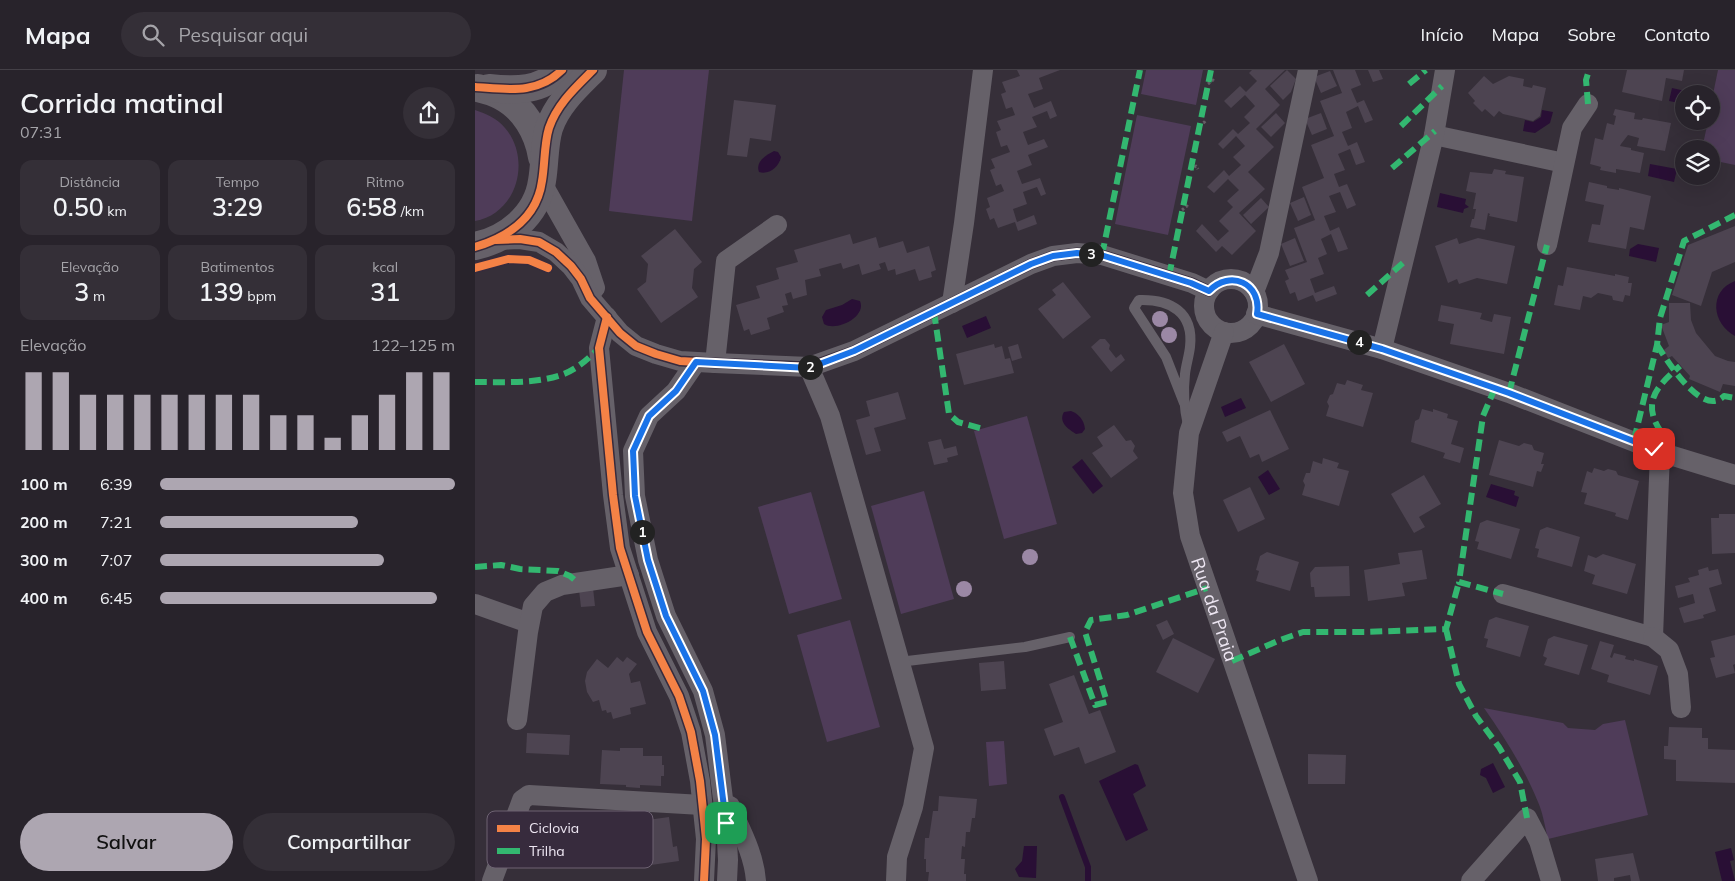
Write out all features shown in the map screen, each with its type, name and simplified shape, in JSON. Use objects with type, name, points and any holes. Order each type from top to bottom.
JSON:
[{"type":"street","points":[[477,87],[522,90],[542,85],[561,70]]},
{"type":"street","points":[[480,245],[511,231],[525,218],[535,203],[543,174],[549,128],[557,111],[571,92],[593,70]]},
{"type":"street","points":[[952,303],[983,70]]},
{"type":"street","points":[[1254,292],[1269,253],[1308,70]]},
{"type":"street","points":[[1382,349],[1434,135],[1445,70]]},
{"type":"street","points":[[477,87],[501,95],[517,106],[532,124],[540,143],[543,174],[585,261],[607,317],[599,348],[620,548],[647,632],[679,696],[688,723],[700,781],[706,839],[704,881]]},
{"type":"street","points":[[1547,245],[1572,128],[1588,104]]},
{"type":"street","points":[[1434,135],[1564,162]]},
{"type":"street","points":[[727,881],[728,851],[715,735],[703,691],[666,616],[648,560],[635,496],[633,451],[649,416],[706,363],[726,261],[777,225]]},
{"type":"street","points":[[480,245],[520,238],[539,242],[556,252],[571,266],[581,279],[591,298],[620,333],[636,346],[680,361],[706,363],[809,368],[854,351],[1031,264],[1053,256],[1077,253],[1101,255],[1191,283],[1209,291]]},
{"type":"street","points":[[1223,281],[1240,281],[1254,292],[1258,307],[1257,314],[1253,322],[1240,332],[1224,332],[1216,329],[1209,323],[1205,316],[1205,299],[1215,285],[1223,281]]},
{"type":"street","points":[[1257,314],[1382,349],[1502,390],[1634,440],[1660,452],[1735,475]]},
{"type":"street","name":"Rua da Praia","points":[[1224,332],[1189,433],[1183,493],[1190,536],[1308,881]]},
{"type":"street","points":[[809,368],[830,416],[924,748],[913,807],[897,856],[895,881]]},
{"type":"street","points":[[1653,637],[1660,452]]},
{"type":"street","points":[[517,720],[529,623],[533,606],[545,592],[562,585],[629,574]]},
{"type":"street","points":[[1503,594],[1653,637],[1669,650],[1678,674],[1681,708]]},
{"type":"street","points":[[475,604],[529,623]]},
{"type":"street","points":[[722,788],[750,852],[755,866],[756,881]]},
{"type":"street","points":[[518,811],[522,800],[529,795],[702,805]]},
{"type":"street","points":[[1471,881],[1527,818],[1539,841],[1551,881]]},
{"type":"street","points":[[492,881],[497,868]]},
{"type":"lane","points":[[1184,404],[1190,330],[1178,309],[1154,300],[1139,300],[1134,308],[1166,357],[1184,404],[1189,433]]},
{"type":"lane","points":[[899,662],[1025,648],[1070,637]]},
{"type":"path","points":[[1208,84],[1213,80],[1215,83]]},
{"type":"path","points":[[1200,126],[1204,122],[1207,124]]},
{"type":"path","points":[[1190,170],[1196,166],[1198,169]]},
{"type":"path","points":[[1182,210],[1187,206],[1189,209]]},
{"type":"shaded area","points":[[624,70],[709,70],[692,221],[609,211]]},
{"type":"shaded area","points":[[1146,70],[1203,70],[1196,105],[1141,94]]},
{"type":"shaded area","points":[[1718,70],[1735,70],[1735,165],[1720,162],[1720,140],[1704,140],[1706,130],[1720,130],[1720,85],[1715,85]]},
{"type":"shaded area","points":[[1672,88],[1675,89],[1675,102],[1669,101]]},
{"type":"shaded area","points":[[475,110],[495,119],[505,128],[513,141],[518,155],[518,169],[516,184],[510,197],[501,208],[489,216],[475,221]]},
{"type":"shaded area","points":[[1542,110],[1553,112],[1550,123],[1535,133],[1523,131],[1525,120],[1533,122],[1541,117]]},
{"type":"shaded area","points":[[1137,115],[1191,126],[1168,235],[1115,224]]},
{"type":"shaded area","points":[[774,151],[778,152],[781,157],[778,164],[770,171],[759,172],[760,162]]},
{"type":"shaded area","points":[[1650,164],[1675,169],[1674,182],[1648,176]]},
{"type":"shaded area","points":[[1440,193],[1466,199],[1465,204],[1469,207],[1464,209],[1463,213],[1437,207]]},
{"type":"shaded area","points":[[1638,244],[1659,248],[1656,262],[1629,256],[1630,249]]},
{"type":"shaded area","points":[[1735,281],[1735,336],[1721,324],[1716,308],[1720,292]]},
{"type":"shaded area","points":[[852,299],[860,301],[861,307],[855,317],[849,322],[836,326],[824,324],[822,317],[826,310],[842,305]]},
{"type":"shaded area","points":[[986,316],[991,328],[967,338],[962,326]]},
{"type":"shaded area","points":[[1241,398],[1246,408],[1225,417],[1221,407]]},
{"type":"shaded area","points":[[1071,411],[1082,420],[1085,429],[1082,433],[1076,434],[1063,422],[1062,416],[1064,412]]},
{"type":"shaded area","points":[[1027,416],[1057,524],[1004,539],[974,431]]},
{"type":"shaded area","points":[[1082,459],[1103,486],[1093,494],[1072,467]]},
{"type":"shaded area","points":[[1268,470],[1280,489],[1269,495],[1258,477]]},
{"type":"shaded area","points":[[1491,484],[1515,491],[1514,495],[1519,497],[1516,507],[1486,497]]},
{"type":"shaded area","points":[[924,491],[954,599],[901,614],[871,506]]},
{"type":"shaded area","points":[[811,492],[842,599],[789,614],[758,507]]},
{"type":"shaded area","points":[[850,620],[880,727],[827,742],[797,635]]},
{"type":"shaded area","points":[[1484,708],[1563,723],[1568,728],[1595,730],[1603,724],[1625,720],[1648,815],[1548,839],[1540,806],[1527,777],[1507,742]]},
{"type":"shaded area","points":[[1004,741],[1007,784],[989,786],[986,742]]},
{"type":"shaded area","points":[[1493,763],[1505,787],[1493,793],[1486,778],[1480,775],[1481,769]]},
{"type":"shaded area","points":[[1135,764],[1138,765],[1146,786],[1133,794],[1148,830],[1126,841],[1099,781]]},
{"type":"shaded area","points":[[1024,846],[1037,846],[1036,878],[1019,877],[1015,869],[1022,861]]},
{"type":"shaded area","points":[[1731,848],[1734,860],[1730,861],[1735,881],[1722,881],[1715,852]]},
{"type":"building","points":[[1017,70],[1060,70],[1039,78],[1043,89],[1028,94],[1034,108],[1051,101],[1057,116],[1050,119],[1047,111],[1032,117],[1037,127],[1023,132],[1028,145],[1044,139],[1048,147],[1028,155],[1032,165],[1017,171],[1022,184],[1040,178],[1046,194],[1041,196],[1037,187],[1023,192],[1027,204],[1013,209],[1017,222],[1034,215],[1037,224],[1018,231],[1015,222],[998,228],[994,218],[990,220],[986,209],[990,207],[987,198],[1004,191],[1001,184],[996,186],[990,170],[995,168],[991,159],[1010,152],[1007,145],[1001,147],[996,132],[1001,130],[997,121],[1015,115],[1012,107],[1006,109],[1001,94],[1006,92],[1002,82],[1020,76]]},
{"type":"building","points":[[1252,70],[1285,70],[1265,89],[1280,105],[1256,129],[1274,147],[1248,172],[1265,189],[1239,213],[1256,231],[1232,255],[1222,246],[1216,252],[1196,231],[1202,224],[1218,241],[1229,231],[1219,221],[1233,207],[1227,201],[1239,190],[1228,179],[1214,193],[1207,187],[1224,170],[1229,176],[1241,165],[1233,157],[1245,146],[1236,136],[1223,149],[1218,144],[1233,129],[1238,134],[1250,123],[1244,117],[1255,106],[1245,95],[1231,108],[1224,101],[1240,86],[1246,92],[1257,81],[1249,73]]},
{"type":"building","points":[[1287,70],[1296,79],[1291,92],[1283,100],[1270,86]]},
{"type":"building","points":[[1333,70],[1355,70],[1361,85],[1351,89],[1357,103],[1364,100],[1373,120],[1365,123],[1358,106],[1346,112],[1352,128],[1342,132],[1348,146],[1357,142],[1365,162],[1356,165],[1350,149],[1338,154],[1345,170],[1334,174],[1339,187],[1347,184],[1356,205],[1347,209],[1340,192],[1329,196],[1336,212],[1324,216],[1330,231],[1339,227],[1348,249],[1338,252],[1331,234],[1321,239],[1327,254],[1318,258],[1324,274],[1310,279],[1315,293],[1334,286],[1337,294],[1316,302],[1313,295],[1298,301],[1295,292],[1290,294],[1285,281],[1289,279],[1285,270],[1307,262],[1294,228],[1315,220],[1302,187],[1324,178],[1311,145],[1334,136],[1320,101],[1342,93]]},
{"type":"building","points":[[1368,70],[1379,70],[1383,79],[1373,82]]},
{"type":"building","points":[[1627,70],[1684,70],[1682,81],[1666,78],[1662,101],[1622,92]]},
{"type":"building","points":[[1330,71],[1337,86],[1321,93],[1314,77]]},
{"type":"building","points":[[1484,76],[1493,84],[1509,76],[1524,79],[1523,86],[1532,88],[1533,85],[1546,88],[1540,116],[1533,121],[1503,114],[1499,111],[1494,117],[1485,109],[1482,112],[1473,103],[1475,101],[1468,93]]},
{"type":"building","points":[[734,100],[776,105],[771,141],[750,138],[747,157],[727,155]]},
{"type":"building","points":[[1615,109],[1635,113],[1634,119],[1642,120],[1643,118],[1671,123],[1665,151],[1637,146],[1639,138],[1628,135],[1621,144],[1620,146],[1644,153],[1640,173],[1616,169],[1616,173],[1600,170],[1601,167],[1590,164],[1595,138],[1603,140],[1607,123],[1614,125],[1616,116],[1613,115]]},
{"type":"building","points":[[1276,113],[1285,123],[1271,137],[1261,127]]},
{"type":"building","points":[[1321,113],[1327,129],[1312,135],[1305,119]]},
{"type":"building","points":[[1494,169],[1506,171],[1505,174],[1524,177],[1517,222],[1489,216],[1490,214],[1488,213],[1485,230],[1470,227],[1476,209],[1473,209],[1476,193],[1466,191],[1470,172],[1492,174]]},
{"type":"building","points":[[1589,182],[1607,186],[1607,188],[1619,190],[1619,188],[1651,196],[1644,230],[1630,227],[1626,249],[1588,242],[1592,224],[1600,225],[1604,205],[1585,201]]},
{"type":"building","points":[[1304,197],[1311,215],[1298,221],[1290,203]]},
{"type":"building","points":[[1261,198],[1269,207],[1251,224],[1243,215]]},
{"type":"building","points":[[1735,226],[1735,262],[1712,272],[1701,306],[1672,295],[1688,245]]},
{"type":"building","points":[[675,229],[702,262],[694,269],[692,288],[698,297],[661,323],[637,289],[646,282],[648,264],[641,256]]},
{"type":"building","points":[[850,234],[853,244],[876,237],[879,248],[903,241],[907,253],[929,246],[936,270],[931,272],[932,277],[919,281],[915,269],[896,275],[895,269],[888,271],[885,262],[879,264],[881,269],[862,275],[859,264],[843,269],[841,263],[819,269],[821,276],[805,280],[807,295],[793,299],[791,292],[785,294],[788,305],[782,306],[784,312],[767,318],[770,329],[751,335],[749,329],[744,331],[736,305],[760,298],[756,286],[779,279],[776,268],[798,262],[794,250]]},
{"type":"building","points":[[1295,238],[1304,261],[1290,266],[1281,244]]},
{"type":"building","points":[[1457,238],[1459,244],[1478,238],[1515,246],[1507,284],[1477,278],[1459,284],[1457,279],[1448,283],[1435,246]]},
{"type":"building","points":[[1567,267],[1629,277],[1628,283],[1632,283],[1630,296],[1625,295],[1623,302],[1613,300],[1612,296],[1598,293],[1591,298],[1583,296],[1580,310],[1554,305],[1558,285],[1563,286]]},
{"type":"building","points":[[1063,282],[1091,317],[1063,339],[1038,309],[1056,295],[1052,290]]},
{"type":"building","points":[[1669,303],[1690,303],[1691,320],[1696,333],[1715,356],[1735,362],[1735,386],[1723,384],[1720,392],[1689,379],[1690,376],[1672,356],[1668,358],[1664,350],[1669,346],[1661,325],[1669,322]]},
{"type":"building","points":[[1441,305],[1482,313],[1480,319],[1492,322],[1494,314],[1511,317],[1504,354],[1450,344],[1454,324],[1438,321]]},
{"type":"building","points":[[1100,339],[1105,339],[1110,345],[1109,349],[1116,358],[1121,354],[1125,360],[1111,372],[1091,347]]},
{"type":"building","points":[[994,344],[995,348],[1002,346],[1005,359],[1010,358],[1014,373],[964,385],[956,354]]},
{"type":"building","points":[[1018,344],[1022,358],[1012,361],[1008,347]]},
{"type":"building","points":[[1284,344],[1305,384],[1271,402],[1249,362]]},
{"type":"building","points":[[1347,380],[1363,385],[1361,390],[1373,393],[1363,427],[1326,416],[1329,406],[1327,402],[1330,395],[1333,394],[1337,383],[1345,385]]},
{"type":"building","points":[[898,392],[906,419],[874,428],[881,451],[866,455],[856,420],[870,416],[866,401]]},
{"type":"building","points":[[1422,409],[1433,412],[1433,409],[1448,414],[1447,418],[1458,421],[1451,444],[1464,448],[1460,463],[1443,458],[1445,453],[1411,442],[1415,421],[1419,419]]},
{"type":"building","points":[[1270,410],[1289,449],[1262,462],[1259,454],[1250,458],[1240,436],[1227,442],[1222,432]]},
{"type":"building","points":[[1114,425],[1126,441],[1131,440],[1135,446],[1133,451],[1138,458],[1111,478],[1092,453],[1103,446],[1097,437]]},
{"type":"building","points":[[941,439],[944,449],[956,446],[958,455],[947,458],[948,462],[934,465],[928,442]]},
{"type":"building","points":[[1499,440],[1519,446],[1524,443],[1532,445],[1534,450],[1544,453],[1541,464],[1544,464],[1541,472],[1537,471],[1533,487],[1489,475]]},
{"type":"building","points":[[1323,458],[1339,463],[1337,468],[1349,471],[1339,506],[1302,495],[1305,485],[1303,481],[1306,473],[1310,473],[1313,461],[1322,464]]},
{"type":"building","points":[[1594,468],[1604,471],[1608,469],[1616,471],[1618,475],[1639,481],[1628,520],[1615,516],[1616,513],[1584,504],[1587,493],[1581,492],[1587,471],[1592,473]]},
{"type":"building","points":[[1424,475],[1441,504],[1419,517],[1425,527],[1414,533],[1391,494]]},
{"type":"building","points":[[1250,487],[1265,519],[1238,532],[1223,500]]},
{"type":"building","points":[[1719,514],[1735,514],[1735,553],[1712,554],[1711,518],[1719,518]]},
{"type":"building","points":[[1487,520],[1520,529],[1511,559],[1477,549],[1479,542],[1475,541],[1480,523]]},
{"type":"building","points":[[1547,527],[1580,537],[1572,567],[1537,557],[1539,549],[1535,548],[1540,530]]},
{"type":"building","points":[[1422,550],[1427,579],[1402,583],[1405,596],[1368,601],[1364,570],[1400,564],[1398,553]]},
{"type":"building","points":[[1267,552],[1299,562],[1290,591],[1256,581],[1259,571],[1256,570],[1260,556]]},
{"type":"building","points":[[1603,554],[1636,564],[1627,594],[1592,584],[1595,575],[1584,571],[1588,555],[1596,558]]},
{"type":"building","points":[[1349,566],[1350,596],[1315,597],[1314,587],[1311,587],[1310,573],[1315,567]]},
{"type":"building","points":[[1708,567],[1709,571],[1718,569],[1722,584],[1709,588],[1716,611],[1703,615],[1704,618],[1684,623],[1679,608],[1695,603],[1693,594],[1678,598],[1675,586],[1690,582],[1688,578],[1699,575],[1698,570]]},
{"type":"building","points":[[593,588],[595,606],[581,607],[579,590]]},
{"type":"building","points":[[1496,617],[1529,626],[1520,657],[1486,647],[1488,639],[1484,638],[1489,620]]},
{"type":"building","points":[[1167,620],[1174,634],[1163,640],[1156,625]]},
{"type":"building","points":[[1735,635],[1735,664],[1733,665],[1735,673],[1716,678],[1710,658],[1715,657],[1711,641]]},
{"type":"building","points":[[1554,636],[1588,645],[1579,675],[1544,665],[1547,658],[1543,656],[1548,639]]},
{"type":"building","points":[[1173,638],[1215,659],[1198,693],[1156,672]]},
{"type":"building","points":[[1600,641],[1614,645],[1610,657],[1612,658],[1614,653],[1626,656],[1625,659],[1634,661],[1634,659],[1658,666],[1650,695],[1607,682],[1609,675],[1591,669]]},
{"type":"building","points":[[617,657],[623,662],[627,657],[637,664],[629,674],[631,683],[640,681],[646,704],[630,708],[631,714],[613,719],[611,712],[602,711],[599,700],[593,702],[587,692],[585,681],[587,672],[597,659],[608,668]]},
{"type":"building","points":[[1004,661],[1006,689],[981,691],[979,663]]},
{"type":"building","points":[[1074,675],[1089,714],[1100,710],[1116,752],[1085,764],[1079,747],[1054,756],[1044,729],[1063,722],[1049,684]]},
{"type":"building","points":[[1669,727],[1702,728],[1702,738],[1708,738],[1708,749],[1735,750],[1735,783],[1676,781],[1676,760],[1664,759],[1664,746],[1668,746]]},
{"type":"building","points":[[527,733],[570,735],[569,755],[526,753]]},
{"type":"building","points":[[620,748],[643,748],[643,756],[662,756],[664,776],[661,776],[661,786],[640,785],[640,788],[626,787],[626,785],[600,784],[602,750],[620,751]]},
{"type":"building","points":[[1308,754],[1346,755],[1345,784],[1308,784]]},
{"type":"building","points":[[939,796],[977,799],[975,818],[972,818],[970,832],[966,832],[965,847],[962,846],[961,859],[965,859],[964,874],[966,874],[966,881],[928,881],[929,872],[926,872],[926,859],[924,859],[925,838],[929,838],[933,811],[938,811]]},
{"type":"building","points":[[669,817],[673,847],[677,846],[679,861],[653,865],[653,819]]},
{"type":"building","points":[[1633,853],[1640,881],[1631,881],[1630,875],[1614,878],[1614,881],[1598,881],[1595,859]]},
{"type":"waterway","points":[[1062,797],[1088,867],[1088,881]]},
{"type":"marked path","points":[[1102,255],[1140,70]]},
{"type":"marked path","points":[[1169,276],[1211,70]]},
{"type":"marked path","points":[[1409,84],[1426,70]]},
{"type":"marked path","points":[[1588,104],[1586,80],[1589,70]]},
{"type":"marked path","points":[[1401,126],[1442,86]]},
{"type":"marked path","points":[[1392,168],[1435,131]]},
{"type":"marked path","points":[[1634,440],[1657,345],[1660,318],[1684,241],[1735,215]]},
{"type":"marked path","points":[[1509,393],[1547,245]]},
{"type":"marked path","points":[[1367,295],[1403,263]]},
{"type":"marked path","points":[[934,312],[949,414],[958,422],[983,429]]},
{"type":"marked path","points":[[1657,345],[1677,374],[1696,393],[1706,399],[1715,401],[1724,396],[1735,398]]},
{"type":"marked path","points":[[475,382],[518,382],[551,378],[577,367],[599,348]]},
{"type":"marked path","points":[[1654,449],[1661,432],[1652,412],[1654,395],[1680,366]]},
{"type":"marked path","points":[[1495,388],[1483,416],[1459,582],[1503,594]]},
{"type":"marked path","points":[[475,567],[501,565],[520,569],[558,571],[570,576],[578,583]]},
{"type":"marked path","points":[[1232,661],[1303,632],[1446,629],[1459,582]]},
{"type":"marked path","points":[[1070,637],[1095,705],[1107,702],[1085,632],[1091,620],[1127,615],[1207,588]]},
{"type":"marked path","points":[[1446,629],[1459,684],[1476,716],[1499,747],[1520,782],[1527,818]]},
{"type":"cycle path","points":[[475,87],[510,89],[532,87],[552,78],[562,70]]},
{"type":"cycle path","points":[[475,247],[499,238],[519,224],[534,206],[542,181],[546,141],[552,119],[568,96],[593,70]]},
{"type":"cycle path","points":[[496,240],[520,239],[539,242],[556,252],[571,266],[581,279],[590,298],[620,333],[636,346],[680,361],[809,367],[854,351],[1031,264],[1053,256],[1077,253],[1102,255],[1192,283],[1209,291]]},
{"type":"cycle path","points":[[475,268],[508,259],[529,260],[548,268]]},
{"type":"cycle path","points":[[607,317],[599,348],[620,548],[647,632],[679,696],[691,732],[700,781],[706,839],[704,881]]},
{"type":"route","points":[[726,823],[715,735],[703,691],[666,616],[648,560],[635,496],[633,451],[649,416],[676,391],[696,362],[809,368],[854,351],[1031,264],[1053,256],[1077,253],[1101,255],[1191,283],[1209,291],[1223,281],[1240,281],[1254,292],[1257,299],[1257,314],[1382,349],[1509,393],[1654,449]]}]
